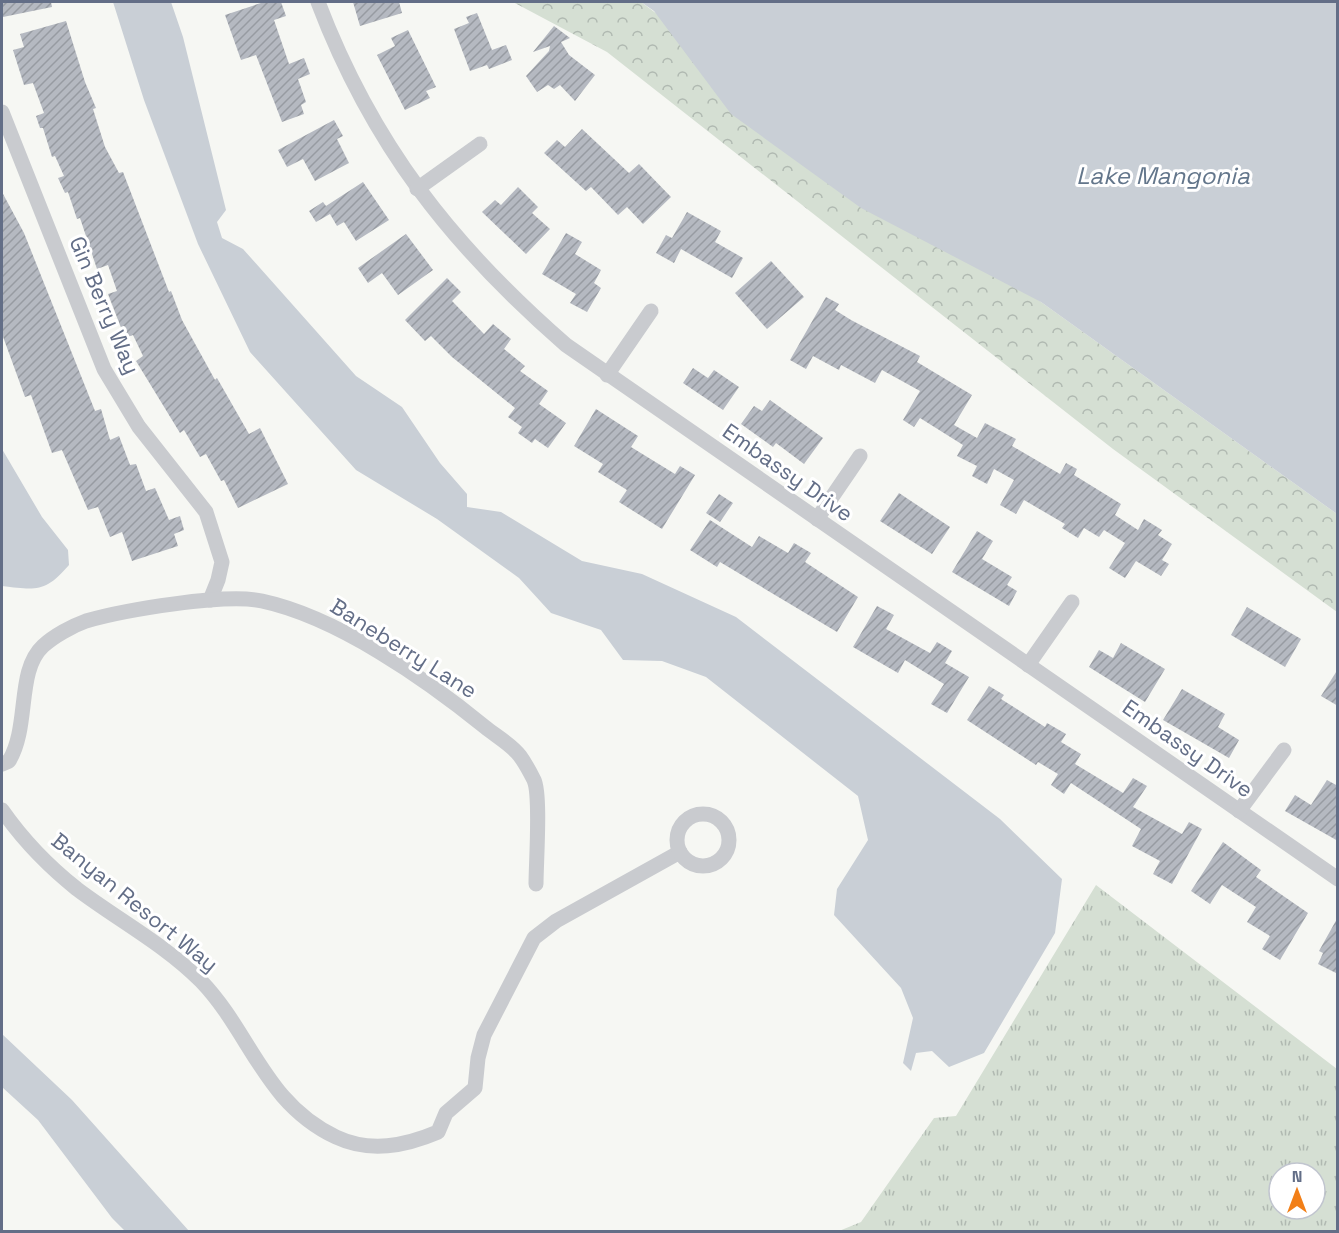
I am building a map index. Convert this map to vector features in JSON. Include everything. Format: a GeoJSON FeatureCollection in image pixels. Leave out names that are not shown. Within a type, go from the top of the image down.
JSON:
{"type":"FeatureCollection","features":[{"type":"Feature","properties":{"kind":"street","name":"Embassy Drive"},"geometry":{"type":"LineString","coordinates":[[318,2],[345,68],[368,113],[417,189],[448,229],[518,303],[566,345],[1338,879]]}},
{"type":"Feature","properties":{"kind":"street","name":"Gin Berry Way"},"geometry":{"type":"LineString","coordinates":[[2,112],[104,369],[139,427],[206,512],[222,562],[219,580],[210,600]]}},
{"type":"Feature","properties":{"kind":"street"},"geometry":{"type":"LineString","coordinates":[[417,189],[480,144]]}},
{"type":"Feature","properties":{"kind":"street"},"geometry":{"type":"LineString","coordinates":[[607,375],[651,311]]}},
{"type":"Feature","properties":{"kind":"street"},"geometry":{"type":"LineString","coordinates":[[817,519],[861,456]]}},
{"type":"Feature","properties":{"kind":"street","name":"Baneberry Lane"},"geometry":{"type":"LineString","coordinates":[[2,764],[9,761],[21,734],[25,683],[30,666],[42,647],[84,622],[210,600],[259,600],[306,614],[364,644],[458,705],[519,755],[535,783],[536,884]]}},
{"type":"Feature","properties":{"kind":"street"},"geometry":{"type":"LineString","coordinates":[[1028,665],[1072,602]]}},
{"type":"Feature","properties":{"kind":"street"},"geometry":{"type":"LineString","coordinates":[[1239,811],[1284,750]]}},
{"type":"Feature","properties":{"kind":"street","name":"Banyan Resort Way"},"geometry":{"type":"LineString","coordinates":[[2,810],[31,846],[62,876],[149,938],[201,982],[223,1009],[254,1060],[274,1087],[323,1130],[352,1143],[382,1147],[411,1143],[438,1132],[446,1113],[475,1088],[477,1058],[484,1035],[534,938],[556,921],[680,852]]}},
{"type":"Feature","properties":{"kind":"green space"},"geometry":{"type":"Polygon","coordinates":[[[513,2],[641,2],[1041,302],[1337,514],[1337,612],[1113,449],[607,52],[513,2]]]}},
{"type":"Feature","properties":{"kind":"green space"},"geometry":{"type":"Polygon","coordinates":[[[1096,885],[1337,1069],[1337,1231],[839,1231],[861,1222],[934,1118],[956,1116],[1096,885]]]}},
{"type":"Feature","properties":{"kind":"water"},"geometry":{"type":"Polygon","coordinates":[[[113,2],[171,2],[183,37],[226,210],[217,222],[222,238],[243,249],[356,376],[402,407],[440,463],[467,494],[467,507],[501,512],[582,561],[642,574],[736,617],[1000,819],[1062,879],[1055,933],[984,1053],[949,1067],[932,1051],[916,1053],[911,1071],[903,1063],[913,1018],[901,988],[834,915],[837,889],[868,840],[858,796],[706,677],[662,661],[623,660],[601,630],[551,613],[519,578],[437,519],[356,470],[250,352],[198,244],[144,100],[113,2]]]}},
{"type":"Feature","properties":{"kind":"water","name":"Lake Mangonia"},"geometry":{"type":"Polygon","coordinates":[[[641,2],[1337,2],[1337,514],[1041,302],[861,208],[731,114],[654,11],[641,2]]]}},
{"type":"Feature","properties":{"kind":"water"},"geometry":{"type":"Polygon","coordinates":[[[2,449],[42,517],[68,550],[69,565],[53,581],[39,588],[2,586],[2,449]]]}},
{"type":"Feature","properties":{"kind":"water"},"geometry":{"type":"Polygon","coordinates":[[[2,1034],[72,1100],[189,1231],[125,1231],[112,1218],[38,1120],[2,1087],[2,1034]]]}},
{"type":"Feature","properties":{"kind":"building"},"geometry":{"type":"Polygon","coordinates":[[[2,2],[51,2],[52,7],[3,17],[2,2]]]}},
{"type":"Feature","properties":{"kind":"building"},"geometry":{"type":"Polygon","coordinates":[[[264,2],[281,2],[286,16],[274,20],[289,64],[304,58],[310,74],[298,79],[306,102],[301,105],[304,114],[282,122],[256,55],[241,60],[225,15],[264,2]]]}},
{"type":"Feature","properties":{"kind":"building"},"geometry":{"type":"Polygon","coordinates":[[[353,2],[399,2],[402,13],[360,26],[353,2]]]}},
{"type":"Feature","properties":{"kind":"building"},"geometry":{"type":"Polygon","coordinates":[[[477,13],[492,50],[506,45],[512,60],[489,69],[487,65],[470,71],[454,29],[469,23],[466,17],[477,13]]]}},
{"type":"Feature","properties":{"kind":"building"},"geometry":{"type":"Polygon","coordinates":[[[66,21],[85,82],[96,108],[93,109],[105,147],[119,173],[123,172],[182,320],[215,380],[217,378],[249,434],[260,428],[288,484],[238,508],[224,480],[221,481],[206,454],[200,457],[184,430],[180,433],[136,361],[143,356],[133,335],[125,338],[108,294],[117,291],[108,265],[97,269],[80,218],[77,219],[68,192],[65,193],[58,178],[64,176],[55,156],[52,157],[43,128],[40,128],[36,116],[44,113],[33,83],[24,85],[13,50],[24,47],[20,34],[66,21]]]}},
{"type":"Feature","properties":{"kind":"building"},"geometry":{"type":"Polygon","coordinates":[[[554,26],[570,38],[561,42],[569,55],[595,75],[575,101],[560,85],[554,89],[548,85],[537,92],[526,76],[549,51],[550,46],[533,52],[554,26]]]}},
{"type":"Feature","properties":{"kind":"building"},"geometry":{"type":"Polygon","coordinates":[[[408,30],[436,87],[426,91],[430,98],[405,110],[377,55],[395,46],[391,38],[408,30]]]}},
{"type":"Feature","properties":{"kind":"building"},"geometry":{"type":"Polygon","coordinates":[[[334,120],[343,136],[337,139],[349,163],[315,181],[303,159],[287,167],[278,150],[334,120]]]}},
{"type":"Feature","properties":{"kind":"building"},"geometry":{"type":"Polygon","coordinates":[[[582,129],[629,173],[639,164],[671,197],[643,224],[627,207],[618,215],[591,187],[586,191],[544,153],[557,140],[565,147],[582,129]]]}},
{"type":"Feature","properties":{"kind":"building"},"geometry":{"type":"Polygon","coordinates":[[[363,182],[389,220],[356,241],[344,222],[337,226],[330,214],[316,222],[309,211],[323,202],[326,206],[363,182]]]}},
{"type":"Feature","properties":{"kind":"building"},"geometry":{"type":"Polygon","coordinates":[[[518,187],[538,207],[532,213],[550,229],[526,254],[482,212],[495,200],[501,205],[518,187]]]}},
{"type":"Feature","properties":{"kind":"building"},"geometry":{"type":"Polygon","coordinates":[[[2,192],[24,233],[95,411],[101,409],[110,440],[119,436],[130,465],[136,464],[146,491],[155,488],[169,520],[180,516],[184,530],[174,534],[178,546],[132,561],[122,532],[110,537],[98,507],[88,510],[62,450],[52,453],[31,395],[25,397],[2,334],[2,192]]]}},
{"type":"Feature","properties":{"kind":"building"},"geometry":{"type":"Polygon","coordinates":[[[687,212],[721,231],[715,242],[743,258],[732,278],[681,249],[674,263],[656,253],[666,235],[672,238],[687,212]]]}},
{"type":"Feature","properties":{"kind":"building"},"geometry":{"type":"Polygon","coordinates":[[[566,233],[582,242],[575,254],[601,270],[594,283],[601,288],[587,312],[570,303],[576,294],[542,274],[566,233]]]}},
{"type":"Feature","properties":{"kind":"building"},"geometry":{"type":"Polygon","coordinates":[[[406,234],[433,270],[398,295],[382,273],[368,283],[358,268],[406,234]]]}},
{"type":"Feature","properties":{"kind":"building"},"geometry":{"type":"Polygon","coordinates":[[[771,261],[804,297],[767,329],[735,293],[771,261]]]}},
{"type":"Feature","properties":{"kind":"building"},"geometry":{"type":"Polygon","coordinates":[[[447,278],[461,292],[452,301],[484,334],[493,324],[511,339],[504,349],[525,366],[520,371],[548,391],[539,404],[566,423],[548,448],[535,439],[532,443],[518,433],[522,427],[508,417],[515,408],[452,357],[431,336],[425,341],[405,320],[447,278]]]}},
{"type":"Feature","properties":{"kind":"building"},"geometry":{"type":"Polygon","coordinates":[[[826,297],[839,304],[835,310],[920,356],[917,362],[972,395],[954,425],[977,438],[985,423],[1016,439],[1012,446],[1060,474],[1066,463],[1077,469],[1074,475],[1121,504],[1115,515],[1138,530],[1144,519],[1162,530],[1158,535],[1172,544],[1162,560],[1169,564],[1161,576],[1136,561],[1125,578],[1109,568],[1125,543],[1104,530],[1099,537],[1084,528],[1078,538],[1062,528],[1065,524],[1024,500],[1016,514],[1000,505],[1014,480],[994,469],[987,484],[972,476],[977,466],[957,456],[963,445],[920,418],[914,427],[903,420],[920,391],[882,370],[875,383],[841,365],[839,370],[813,356],[806,369],[790,360],[826,297]]]}},
{"type":"Feature","properties":{"kind":"building"},"geometry":{"type":"Polygon","coordinates":[[[693,368],[708,378],[714,370],[739,387],[723,410],[683,383],[693,368]]]}},
{"type":"Feature","properties":{"kind":"building"},"geometry":{"type":"Polygon","coordinates":[[[770,400],[823,438],[804,464],[776,443],[773,447],[741,424],[754,406],[762,411],[770,400]]]}},
{"type":"Feature","properties":{"kind":"building"},"geometry":{"type":"Polygon","coordinates":[[[596,409],[638,436],[631,447],[675,474],[680,466],[695,475],[662,529],[619,502],[627,490],[598,472],[603,464],[574,446],[596,409]]]}},
{"type":"Feature","properties":{"kind":"building"},"geometry":{"type":"Polygon","coordinates":[[[899,493],[950,527],[932,554],[880,521],[899,493]]]}},
{"type":"Feature","properties":{"kind":"building"},"geometry":{"type":"Polygon","coordinates":[[[719,494],[733,503],[720,522],[706,513],[719,494]]]}},
{"type":"Feature","properties":{"kind":"building"},"geometry":{"type":"Polygon","coordinates":[[[710,520],[752,547],[759,536],[788,553],[794,543],[811,553],[805,562],[858,597],[837,632],[720,562],[717,567],[690,550],[710,520]]]}},
{"type":"Feature","properties":{"kind":"building"},"geometry":{"type":"Polygon","coordinates":[[[977,531],[993,541],[982,559],[1012,577],[1007,585],[1017,591],[1009,606],[952,572],[977,531]]]}},
{"type":"Feature","properties":{"kind":"building"},"geometry":{"type":"Polygon","coordinates":[[[877,606],[894,615],[886,629],[930,653],[937,642],[952,651],[945,663],[969,677],[947,713],[931,704],[944,684],[905,660],[898,673],[853,647],[877,606]]]}},
{"type":"Feature","properties":{"kind":"building"},"geometry":{"type":"Polygon","coordinates":[[[1247,607],[1301,639],[1285,667],[1231,635],[1247,607]]]}},
{"type":"Feature","properties":{"kind":"building"},"geometry":{"type":"Polygon","coordinates":[[[1121,643],[1165,669],[1145,702],[1089,667],[1099,650],[1113,658],[1121,643]]]}},
{"type":"Feature","properties":{"kind":"building"},"geometry":{"type":"Polygon","coordinates":[[[1338,669],[1338,706],[1321,696],[1338,669]]]}},
{"type":"Feature","properties":{"kind":"building"},"geometry":{"type":"Polygon","coordinates":[[[989,686],[1004,695],[1001,699],[1045,727],[1047,723],[1066,734],[1061,742],[1081,754],[1075,764],[1123,793],[1133,778],[1147,786],[1133,807],[1182,834],[1189,822],[1202,829],[1172,884],[1153,874],[1160,861],[1132,846],[1141,829],[1071,783],[1064,794],[1051,785],[1058,774],[1038,762],[1036,765],[967,720],[989,686]]]}},
{"type":"Feature","properties":{"kind":"building"},"geometry":{"type":"Polygon","coordinates":[[[1182,689],[1225,714],[1218,727],[1239,740],[1229,758],[1163,720],[1182,689]]]}},
{"type":"Feature","properties":{"kind":"building"},"geometry":{"type":"Polygon","coordinates":[[[1327,780],[1338,786],[1338,841],[1285,811],[1295,795],[1311,805],[1327,780]]]}},
{"type":"Feature","properties":{"kind":"building"},"geometry":{"type":"Polygon","coordinates":[[[1223,842],[1261,870],[1256,877],[1308,913],[1280,960],[1262,949],[1270,936],[1247,922],[1256,907],[1222,885],[1210,904],[1191,891],[1223,842]]]}},
{"type":"Feature","properties":{"kind":"building"},"geometry":{"type":"Polygon","coordinates":[[[1338,917],[1338,974],[1318,964],[1323,953],[1319,951],[1338,917]]]}}]}
